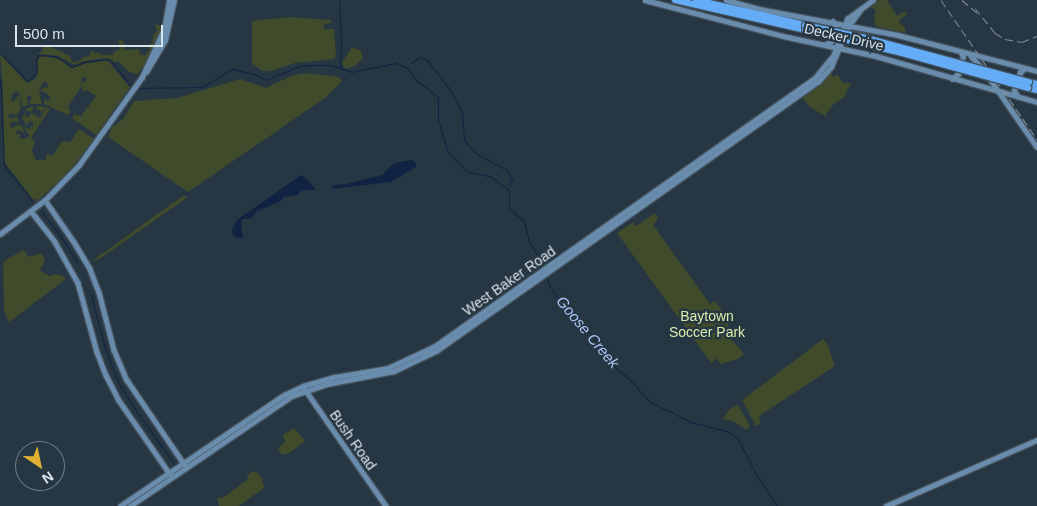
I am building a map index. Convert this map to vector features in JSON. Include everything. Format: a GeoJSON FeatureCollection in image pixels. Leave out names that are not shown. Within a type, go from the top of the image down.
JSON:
{"type":"FeatureCollection","features":[{"type":"Feature","properties":{"kind":"highway","name":"Decker Drive"},"geometry":{"type":"LineString","coordinates":[[675,0],[805,28],[866,38],[1028,85],[1037,90]]}},
{"type":"Feature","properties":{"kind":"highway","name":"Decker Drive"},"geometry":{"type":"LineString","coordinates":[[696,0],[805,28]]}},
{"type":"Feature","properties":{"kind":"highway","name":"Decker Drive"},"geometry":{"type":"LineString","coordinates":[[1028,85],[1037,84]]}},
{"type":"Feature","properties":{"kind":"main road"},"geometry":{"type":"LineString","coordinates":[[165,40],[164,29],[169,0]]}},
{"type":"Feature","properties":{"kind":"main road"},"geometry":{"type":"LineString","coordinates":[[0,234],[38,206],[80,165],[155,59],[165,40],[174,0]]}},
{"type":"Feature","properties":{"kind":"main road","name":"Decker Drive"},"geometry":{"type":"LineString","coordinates":[[645,0],[783,36],[826,44],[998,92]]}},
{"type":"Feature","properties":{"kind":"main road","name":"Decker Drive"},"geometry":{"type":"LineString","coordinates":[[726,0],[759,9],[898,35],[968,54],[980,60]]}},
{"type":"Feature","properties":{"kind":"main road","name":"West Baker Road"},"geometry":{"type":"LineString","coordinates":[[130,506],[185,465],[264,411],[304,388],[394,369],[436,352],[469,325],[682,173],[807,87],[825,68],[838,48],[846,24],[873,0]]}},
{"type":"Feature","properties":{"kind":"main road"},"geometry":{"type":"LineString","coordinates":[[826,44],[833,40],[836,30],[833,22]]}},
{"type":"Feature","properties":{"kind":"main road"},"geometry":{"type":"LineString","coordinates":[[849,50],[846,44],[850,31],[857,27]]}},
{"type":"Feature","properties":{"kind":"main road"},"geometry":{"type":"LineString","coordinates":[[142,76],[164,29]]}},
{"type":"Feature","properties":{"kind":"main road"},"geometry":{"type":"LineString","coordinates":[[952,79],[958,74],[963,57],[960,52]]}},
{"type":"Feature","properties":{"kind":"main road"},"geometry":{"type":"LineString","coordinates":[[980,60],[1037,71]]}},
{"type":"Feature","properties":{"kind":"main road"},"geometry":{"type":"LineString","coordinates":[[980,60],[998,92],[1005,96],[1037,102]]}},
{"type":"Feature","properties":{"kind":"main road"},"geometry":{"type":"LineString","coordinates":[[1018,97],[1014,91],[1020,72],[1026,69]]}},
{"type":"Feature","properties":{"kind":"main road"},"geometry":{"type":"LineString","coordinates":[[989,89],[993,84]]}},
{"type":"Feature","properties":{"kind":"main road"},"geometry":{"type":"LineString","coordinates":[[1005,96],[1037,147]]}},
{"type":"Feature","properties":{"kind":"main road"},"geometry":{"type":"LineString","coordinates":[[44,200],[74,242],[90,269],[99,292],[114,350],[127,380],[185,465]]}},
{"type":"Feature","properties":{"kind":"main road"},"geometry":{"type":"LineString","coordinates":[[31,211],[55,242],[78,283],[97,352],[118,399],[171,475]]}},
{"type":"Feature","properties":{"kind":"main road","name":"Bush Road"},"geometry":{"type":"LineString","coordinates":[[304,388],[386,506]]}},
{"type":"Feature","properties":{"kind":"main road"},"geometry":{"type":"LineString","coordinates":[[886,506],[1037,440]]}},
{"type":"Feature","properties":{"kind":"main road","name":"West Baker Road"},"geometry":{"type":"LineString","coordinates":[[120,506],[171,475]]}},
{"type":"Feature","properties":{"kind":"green space"},"geometry":{"type":"Polygon","coordinates":[[[879,0],[887,0],[897,16],[905,11],[907,14],[898,21],[905,28],[905,33],[875,26],[874,16],[876,11],[870,6],[879,0]]]}},
{"type":"Feature","properties":{"kind":"green space"},"geometry":{"type":"Polygon","coordinates":[[[289,17],[331,20],[331,23],[324,24],[324,29],[334,29],[336,56],[334,59],[295,63],[271,71],[262,71],[252,63],[252,21],[289,17]]]}},
{"type":"Feature","properties":{"kind":"green space"},"geometry":{"type":"Polygon","coordinates":[[[155,24],[161,26],[161,30],[149,58],[138,74],[129,72],[118,61],[114,63],[107,58],[84,61],[75,65],[58,56],[38,54],[42,51],[43,47],[49,46],[70,56],[72,62],[78,62],[83,57],[89,56],[92,50],[95,54],[97,52],[101,55],[113,55],[114,52],[120,49],[118,41],[122,40],[126,46],[123,50],[137,49],[140,50],[139,54],[146,55],[147,51],[149,51],[150,43],[153,42],[153,35],[157,31],[155,24]]]}},
{"type":"Feature","properties":{"kind":"green space"},"geometry":{"type":"Polygon","coordinates":[[[352,47],[361,51],[363,58],[355,66],[345,69],[342,63],[352,47]]]}},
{"type":"Feature","properties":{"kind":"green space"},"geometry":{"type":"Polygon","coordinates":[[[0,54],[26,82],[33,81],[37,76],[38,59],[42,56],[60,59],[71,68],[85,63],[107,60],[130,87],[96,135],[72,118],[74,114],[81,116],[96,96],[87,90],[82,91],[82,82],[85,82],[86,78],[82,77],[81,87],[68,107],[71,112],[68,115],[44,104],[44,98],[48,101],[51,98],[45,92],[40,91],[44,87],[48,88],[48,84],[44,81],[39,90],[42,104],[30,104],[29,101],[32,99],[30,95],[27,97],[28,105],[23,107],[19,93],[15,92],[12,95],[11,100],[13,102],[19,95],[21,107],[17,115],[10,113],[8,118],[18,117],[18,123],[13,121],[10,124],[11,128],[18,125],[22,126],[25,134],[20,130],[16,131],[16,134],[20,134],[20,139],[27,138],[29,135],[23,126],[31,130],[30,127],[33,127],[33,121],[28,122],[27,127],[22,118],[27,108],[34,106],[31,112],[28,110],[25,113],[25,116],[28,117],[31,113],[40,118],[46,107],[50,109],[31,138],[35,141],[32,151],[36,160],[46,160],[46,154],[53,155],[62,141],[70,142],[79,129],[94,139],[67,174],[36,202],[35,198],[34,200],[4,162],[3,92],[0,54]]]}},
{"type":"Feature","properties":{"kind":"green space"},"geometry":{"type":"Polygon","coordinates":[[[830,72],[834,77],[837,74],[843,83],[851,83],[844,97],[833,105],[825,116],[809,106],[801,96],[830,72]]]}},
{"type":"Feature","properties":{"kind":"green space"},"geometry":{"type":"Polygon","coordinates":[[[305,73],[339,77],[342,81],[325,98],[188,192],[108,137],[112,127],[123,119],[134,101],[177,98],[240,79],[266,88],[293,75],[305,73]]]}},
{"type":"Feature","properties":{"kind":"green space"},"geometry":{"type":"Polygon","coordinates":[[[37,106],[45,107],[41,114],[41,111],[36,109],[34,114],[37,106]]]}},
{"type":"Feature","properties":{"kind":"green space"},"geometry":{"type":"Polygon","coordinates":[[[184,195],[187,197],[181,202],[101,258],[89,263],[184,195]]]}},
{"type":"Feature","properties":{"kind":"green space","name":"Baytown Soccer Park"},"geometry":{"type":"Polygon","coordinates":[[[655,213],[658,219],[653,225],[710,304],[715,301],[730,321],[725,332],[744,354],[738,359],[721,364],[716,358],[712,364],[617,233],[633,222],[636,226],[655,213]]]}},
{"type":"Feature","properties":{"kind":"green space"},"geometry":{"type":"Polygon","coordinates":[[[23,250],[29,257],[42,253],[45,261],[40,270],[49,276],[56,274],[66,279],[9,322],[4,311],[3,262],[23,250]]]}},
{"type":"Feature","properties":{"kind":"green space"},"geometry":{"type":"Polygon","coordinates":[[[823,339],[827,343],[835,366],[759,416],[760,424],[756,426],[742,400],[823,339]]]}},
{"type":"Feature","properties":{"kind":"green space"},"geometry":{"type":"Polygon","coordinates":[[[738,405],[750,426],[747,430],[733,421],[722,419],[730,409],[738,405]]]}},
{"type":"Feature","properties":{"kind":"green space"},"geometry":{"type":"Polygon","coordinates":[[[294,428],[305,441],[289,453],[282,455],[278,448],[285,442],[283,435],[294,428]]]}},
{"type":"Feature","properties":{"kind":"green space"},"geometry":{"type":"Polygon","coordinates":[[[252,471],[262,478],[264,488],[239,506],[219,506],[217,498],[224,497],[247,480],[248,475],[252,471]]]}},
{"type":"Feature","properties":{"kind":"water"},"geometry":{"type":"Polygon","coordinates":[[[412,160],[416,163],[416,167],[391,182],[331,189],[333,185],[347,184],[382,175],[394,163],[412,160]]]}},
{"type":"Feature","properties":{"kind":"water"},"geometry":{"type":"Polygon","coordinates":[[[301,175],[316,190],[302,190],[297,195],[284,197],[279,202],[257,211],[252,218],[243,219],[241,222],[243,239],[233,236],[232,230],[237,220],[301,175]]]}},
{"type":"Feature","properties":{"kind":"waterway"},"geometry":{"type":"LineString","coordinates":[[339,0],[340,68]]}},
{"type":"Feature","properties":{"kind":"waterway","name":"Goose Creek"},"geometry":{"type":"LineString","coordinates":[[0,53],[28,81],[37,72],[36,61],[38,55],[55,56],[72,67],[85,62],[108,59],[111,60],[129,85],[133,87]]}},
{"type":"Feature","properties":{"kind":"waterway"},"geometry":{"type":"LineString","coordinates":[[411,63],[420,57],[427,60],[449,88],[462,112],[464,140],[477,154],[507,170],[512,180],[509,184]]}},
{"type":"Feature","properties":{"kind":"waterway","name":"Goose Creek"},"geometry":{"type":"LineString","coordinates":[[137,88],[202,87],[232,69],[254,74],[266,80],[299,66],[308,65],[330,65],[351,72],[396,63],[407,68],[417,81],[438,97],[438,120],[447,150],[466,171],[491,177],[509,190],[509,208],[524,221],[529,241],[541,262],[549,285],[565,309],[581,322],[617,369],[650,402],[691,422],[727,431],[737,437],[754,471],[777,506]]}},
{"type":"Feature","properties":{"kind":"waterway"},"geometry":{"type":"LineString","coordinates":[[0,79],[1,91]]}},
{"type":"Feature","properties":{"kind":"waterway"},"geometry":{"type":"LineString","coordinates":[[1,93],[4,165],[32,201]]}},
{"type":"Feature","properties":{"kind":"waterway"},"geometry":{"type":"LineString","coordinates":[[41,211],[77,262]]}},
{"type":"Feature","properties":{"kind":"waterway"},"geometry":{"type":"LineString","coordinates":[[91,294],[104,345],[118,382],[134,408],[175,465]]}},
{"type":"Feature","properties":{"kind":"railway"},"geometry":{"type":"LineString","coordinates":[[941,0],[1037,139]]}},
{"type":"Feature","properties":{"kind":"railway"},"geometry":{"type":"LineString","coordinates":[[962,0],[980,15]]}},
{"type":"Feature","properties":{"kind":"railway"},"geometry":{"type":"LineString","coordinates":[[975,8],[995,33],[1005,39],[1022,42],[1037,36]]}}]}
